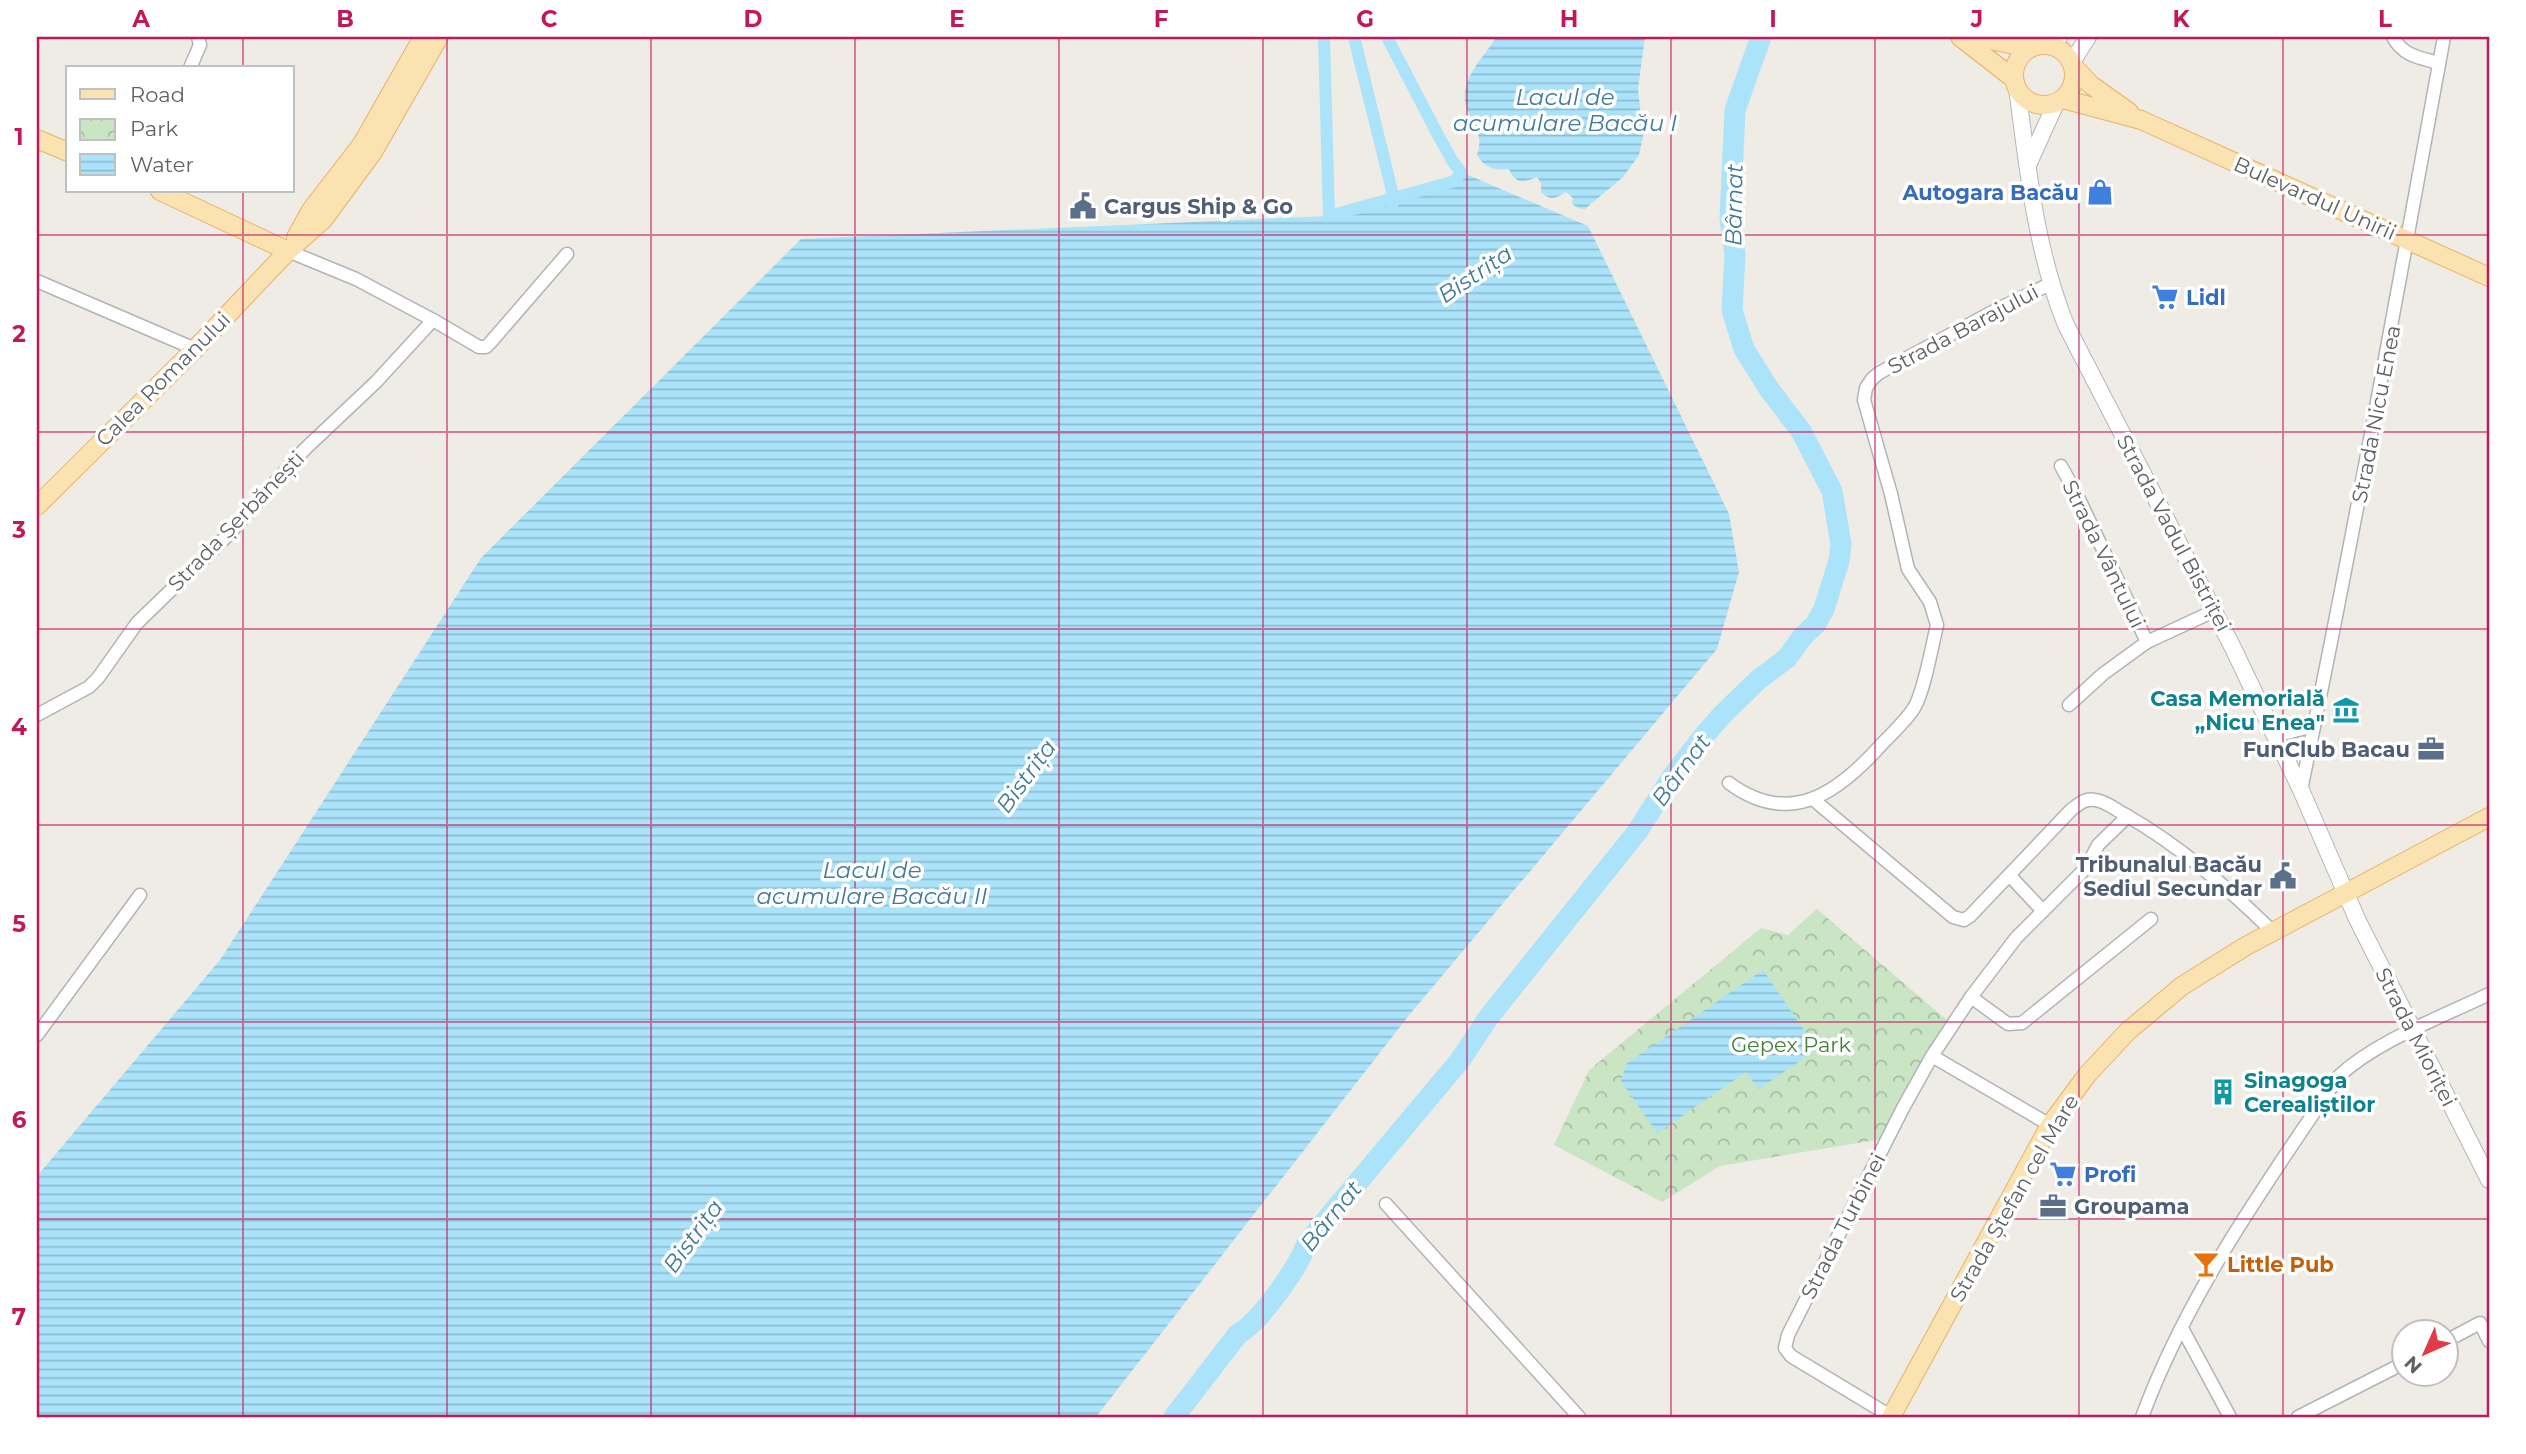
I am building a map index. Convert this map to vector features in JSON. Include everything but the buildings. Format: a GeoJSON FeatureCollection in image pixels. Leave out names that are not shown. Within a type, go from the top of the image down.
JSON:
{"type":"FeatureCollection","features":[{"type":"Feature","properties":{"kind":"main road","name":"Calea Romanului"},"geometry":{"type":"LineString","coordinates":[[288,251],[312,210],[362,144],[423,37]]}},
{"type":"Feature","properties":{"kind":"main road","name":"Calea Romanului"},"geometry":{"type":"LineString","coordinates":[[37,506],[195,349],[288,251],[323,220],[373,152],[439,37]]}},
{"type":"Feature","properties":{"kind":"main road"},"geometry":{"type":"LineString","coordinates":[[1960,37],[2015,84],[2029,101],[2047,106],[2059,101],[2071,90],[2075,79],[2073,64],[2066,53],[2057,47],[2045,43],[1976,37]]}},
{"type":"Feature","properties":{"kind":"main road"},"geometry":{"type":"LineString","coordinates":[[2073,64],[2088,37]]}},
{"type":"Feature","properties":{"kind":"main road"},"geometry":{"type":"LineString","coordinates":[[2015,84],[2015,67],[2020,56],[2045,43]]}},
{"type":"Feature","properties":{"kind":"main road","name":"Bulevardul Unirii"},"geometry":{"type":"LineString","coordinates":[[2073,64],[2091,85],[2141,120],[2489,276]]}},
{"type":"Feature","properties":{"kind":"main road","name":"Strada Vadul Bistriței"},"geometry":{"type":"LineString","coordinates":[[2015,84],[2035,222],[2050,284],[2066,325],[2214,611],[2301,790],[2344,893]]}},
{"type":"Feature","properties":{"kind":"main road"},"geometry":{"type":"LineString","coordinates":[[2027,167],[2059,101]]}},
{"type":"Feature","properties":{"kind":"main road","name":"Bulevardul Unirii"},"geometry":{"type":"LineString","coordinates":[[2059,101],[2141,120]]}},
{"type":"Feature","properties":{"kind":"main road"},"geometry":{"type":"LineString","coordinates":[[37,139],[66,151]]}},
{"type":"Feature","properties":{"kind":"main road"},"geometry":{"type":"LineString","coordinates":[[162,192],[288,251]]}},
{"type":"Feature","properties":{"kind":"main road","name":"Strada Ștefan cel Mare"},"geometry":{"type":"LineString","coordinates":[[1892,1417],[2050,1125],[2093,1068],[2145,1015],[2199,975],[2272,931],[2489,817]]}},
{"type":"Feature","properties":{"kind":"main road","name":"Strada Mioriței"},"geometry":{"type":"LineString","coordinates":[[2344,893],[2489,1180]]}},
{"type":"Feature","properties":{"kind":"street"},"geometry":{"type":"LineString","coordinates":[[191,66],[200,45],[198,37]]}},
{"type":"Feature","properties":{"kind":"street"},"geometry":{"type":"LineString","coordinates":[[2393,37],[2400,49],[2439,63]]}},
{"type":"Feature","properties":{"kind":"street","name":"Strada Nicu Enea"},"geometry":{"type":"LineString","coordinates":[[2301,790],[2396,311],[2444,37]]}},
{"type":"Feature","properties":{"kind":"street"},"geometry":{"type":"LineString","coordinates":[[288,251],[356,279],[479,347],[486,347],[568,254]]}},
{"type":"Feature","properties":{"kind":"street"},"geometry":{"type":"LineString","coordinates":[[37,281],[195,349]]}},
{"type":"Feature","properties":{"kind":"street","name":"Strada Barajului"},"geometry":{"type":"LineString","coordinates":[[1814,800],[1847,779],[1914,708],[1937,625],[1936,614],[1908,569],[1891,494],[1864,400],[1866,388],[1872,379],[1943,338],[2050,284]]}},
{"type":"Feature","properties":{"kind":"street","name":"Strada Șerbănești"},"geometry":{"type":"LineString","coordinates":[[37,715],[89,687],[137,623],[229,534],[306,449],[376,382],[433,320]]}},
{"type":"Feature","properties":{"kind":"street","name":"Strada Vântului"},"geometry":{"type":"LineString","coordinates":[[2061,466],[2147,642]]}},
{"type":"Feature","properties":{"kind":"street","name":"Strada Vântului"},"geometry":{"type":"LineString","coordinates":[[2069,705],[2103,674],[2147,642],[2214,611]]}},
{"type":"Feature","properties":{"kind":"street"},"geometry":{"type":"LineString","coordinates":[[2275,736],[2314,726]]}},
{"type":"Feature","properties":{"kind":"street"},"geometry":{"type":"LineString","coordinates":[[1729,783],[1744,794],[1766,802],[1784,804],[1814,800],[1953,917],[1964,920],[2081,801],[2095,800],[2128,816],[2180,850],[2272,931]]}},
{"type":"Feature","properties":{"kind":"street","name":"Strada Turbinei"},"geometry":{"type":"LineString","coordinates":[[1892,1417],[1791,1356],[1785,1348],[1793,1323],[1903,1108],[1971,997],[2016,938],[2086,868],[2098,845],[2128,816]]}},
{"type":"Feature","properties":{"kind":"street"},"geometry":{"type":"LineString","coordinates":[[2010,876],[2043,911]]}},
{"type":"Feature","properties":{"kind":"street"},"geometry":{"type":"LineString","coordinates":[[37,1035],[140,895]]}},
{"type":"Feature","properties":{"kind":"street"},"geometry":{"type":"LineString","coordinates":[[1971,997],[2008,1024],[2022,1023],[2151,919]]}},
{"type":"Feature","properties":{"kind":"street"},"geometry":{"type":"LineString","coordinates":[[2142,1417],[2182,1328],[2219,1256],[2339,1076],[2355,1061],[2375,1049],[2489,994]]}},
{"type":"Feature","properties":{"kind":"street"},"geometry":{"type":"LineString","coordinates":[[1933,1056],[2050,1125]]}},
{"type":"Feature","properties":{"kind":"street"},"geometry":{"type":"LineString","coordinates":[[1386,1204],[1579,1417]]}},
{"type":"Feature","properties":{"kind":"street"},"geometry":{"type":"LineString","coordinates":[[2460,1333],[2480,1323],[2489,1341]]}},
{"type":"Feature","properties":{"kind":"street"},"geometry":{"type":"LineString","coordinates":[[2182,1328],[2230,1417]]}},
{"type":"Feature","properties":{"kind":"street"},"geometry":{"type":"LineString","coordinates":[[2298,1417],[2390,1370]]}},
{"type":"Feature","properties":{"kind":"green space","name":"Gepex Park"},"geometry":{"type":"Polygon","coordinates":[[[1817,909],[1955,1027],[1888,1138],[1720,1166],[1662,1202],[1554,1145],[1589,1070],[1761,928],[1788,935],[1817,909]]]}},
{"type":"Feature","properties":{"kind":"water","name":"Lacul de acumulare Bacău I"},"geometry":{"type":"Polygon","coordinates":[[[1496,37],[1645,37],[1638,89],[1643,136],[1639,155],[1623,177],[1585,209],[1572,204],[1573,198],[1566,192],[1554,198],[1545,195],[1541,192],[1541,183],[1537,177],[1517,180],[1509,169],[1491,168],[1477,155],[1479,136],[1467,108],[1465,91],[1474,69],[1496,37]]]}},
{"type":"Feature","properties":{"kind":"water","name":"Lacul de acumulare Bacău II"},"geometry":{"type":"Polygon","coordinates":[[[1461,172],[1588,226],[1729,514],[1739,572],[1717,649],[1410,1014],[1096,1417],[37,1417],[37,1176],[220,960],[481,558],[801,239],[1329,216],[1455,182],[1461,172]]]}},
{"type":"Feature","properties":{"kind":"water"},"geometry":{"type":"Polygon","coordinates":[[[1763,970],[1817,1049],[1759,1089],[1746,1072],[1657,1133],[1621,1081],[1626,1064],[1763,970]]]}},
{"type":"Feature","properties":{"kind":"waterway"},"geometry":{"type":"LineString","coordinates":[[1324,37],[1329,216],[1455,181],[1461,172],[1438,135],[1387,37]]}},
{"type":"Feature","properties":{"kind":"waterway"},"geometry":{"type":"LineString","coordinates":[[1354,37],[1393,203]]}},
{"type":"Feature","properties":{"kind":"waterway","name":"Bârnat"},"geometry":{"type":"LineString","coordinates":[[1174,1417],[1238,1334],[1257,1318],[1277,1293],[1296,1266],[1307,1243],[1461,1059],[1488,1018],[1637,832],[1672,777],[1702,738],[1758,680],[1787,658],[1815,625],[1824,609],[1839,561],[1841,544],[1832,491],[1801,431],[1769,389],[1744,349],[1732,310],[1735,255],[1730,219],[1735,110],[1761,37]]}},
{"type":"Feature","properties":{"kind":"place","name":"Autogara Bacău"},"geometry":{"type":"Point","coordinates":[2100,192]}},
{"type":"Feature","properties":{"kind":"place","name":"Cargus Ship & Go"},"geometry":{"type":"Point","coordinates":[1083,206]}},
{"type":"Feature","properties":{"kind":"place","name":"Lidl"},"geometry":{"type":"Point","coordinates":[2165,297]}},
{"type":"Feature","properties":{"kind":"place","name":"Casa Memorială „Nicu Enea\""},"geometry":{"type":"Point","coordinates":[2346,710]}},
{"type":"Feature","properties":{"kind":"place","name":"FunClub Bacau"},"geometry":{"type":"Point","coordinates":[2431,749]}},
{"type":"Feature","properties":{"kind":"place","name":"Tribunalul Bacău Sediul Secundar"},"geometry":{"type":"Point","coordinates":[2283,876]}},
{"type":"Feature","properties":{"kind":"place","name":"Sinagoga Cerealiștilor"},"geometry":{"type":"Point","coordinates":[2223,1092]}},
{"type":"Feature","properties":{"kind":"place","name":"Profi"},"geometry":{"type":"Point","coordinates":[2063,1174]}},
{"type":"Feature","properties":{"kind":"place","name":"Groupama"},"geometry":{"type":"Point","coordinates":[2053,1206]}},
{"type":"Feature","properties":{"kind":"place","name":"Little Pub"},"geometry":{"type":"Point","coordinates":[2206,1264]}},
{"type":"Feature","properties":{"kind":"water label","name":"Bistrița"},"geometry":{"type":"Point","coordinates":[1475,274]}},
{"type":"Feature","properties":{"kind":"water label","name":"Bistrița"},"geometry":{"type":"Point","coordinates":[1026,776]}},
{"type":"Feature","properties":{"kind":"water label","name":"Bistrița"},"geometry":{"type":"Point","coordinates":[693,1236]}}]}
